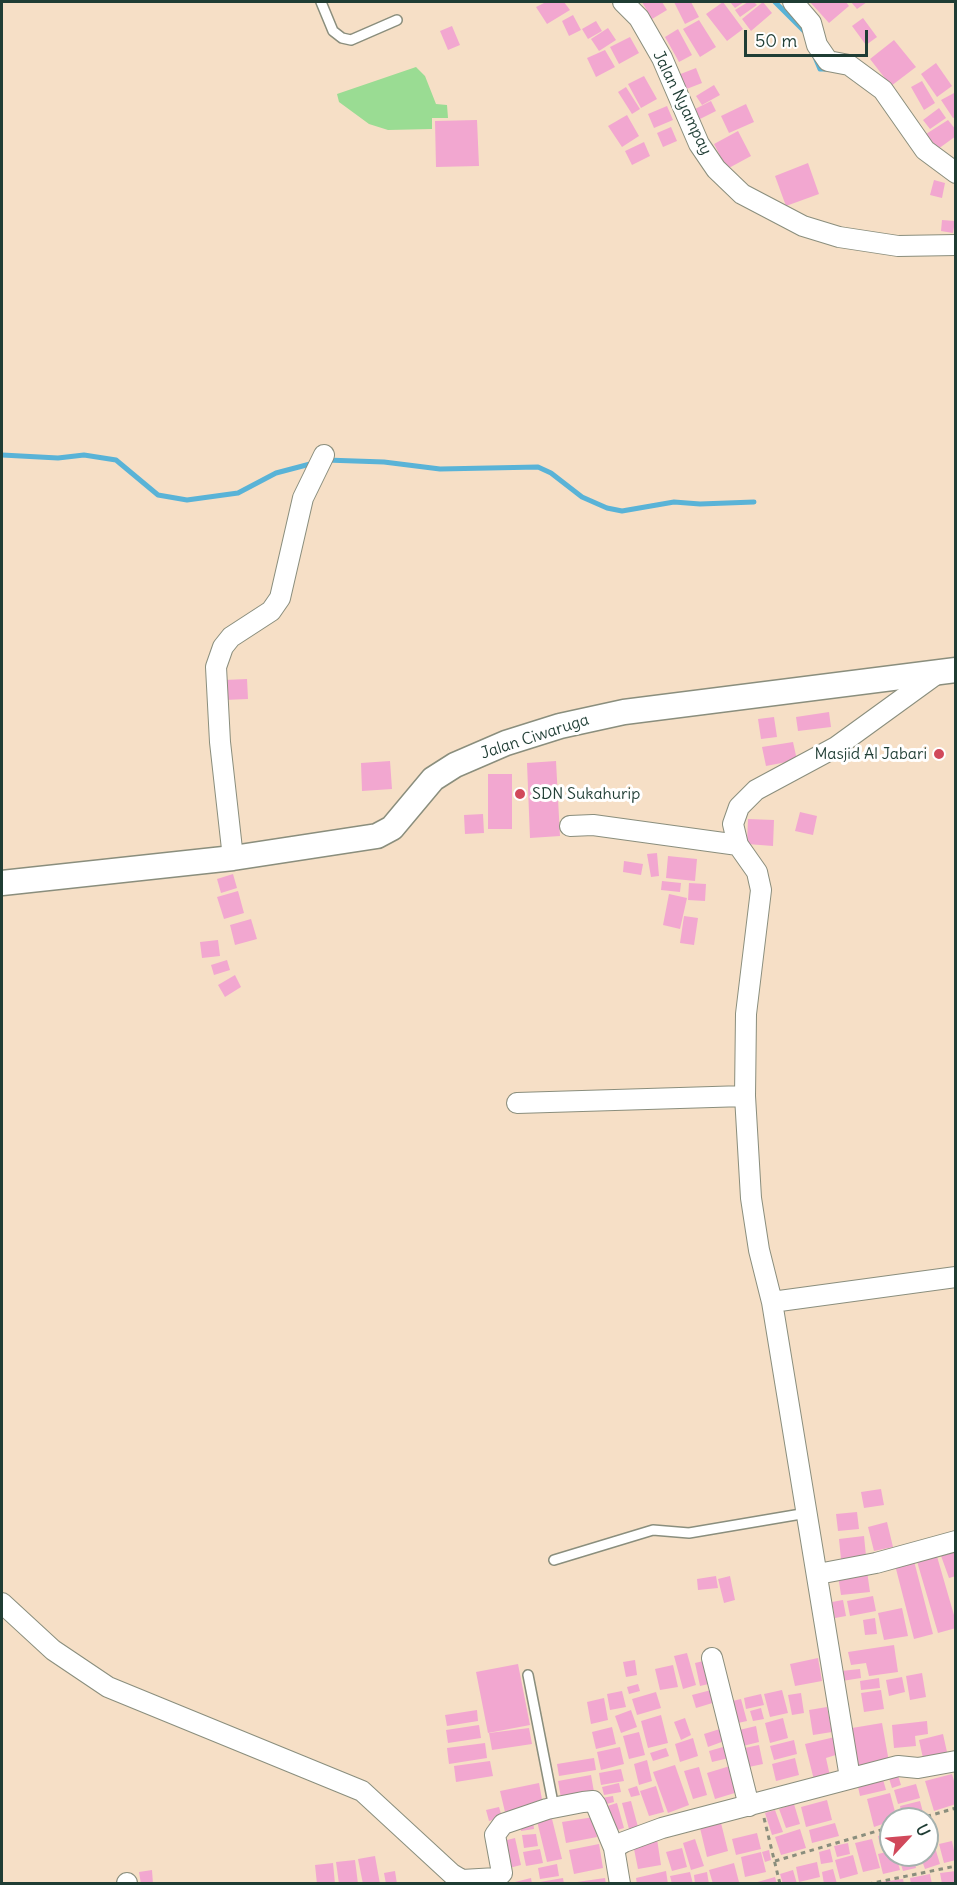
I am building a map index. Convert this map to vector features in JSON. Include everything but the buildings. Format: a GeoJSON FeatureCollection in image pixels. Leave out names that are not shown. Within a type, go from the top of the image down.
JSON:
{"type":"FeatureCollection","features":[{"type":"Feature","properties":{"kind":"street","name":"Jalan Nyampay"},"geometry":{"type":"LineString","coordinates":[[623,2],[639,18],[662,58],[699,144],[716,169],[742,194],[803,226],[839,237],[898,246],[956,245]]}},
{"type":"Feature","properties":{"kind":"street"},"geometry":{"type":"LineString","coordinates":[[793,2],[811,23],[817,45],[828,61],[849,65],[883,90],[924,150],[956,173]]}},
{"type":"Feature","properties":{"kind":"street"},"geometry":{"type":"LineString","coordinates":[[233,858],[220,742],[216,667],[223,647],[231,637],[271,611],[280,598],[303,498],[324,454]]}},
{"type":"Feature","properties":{"kind":"street"},"geometry":{"type":"LineString","coordinates":[[850,1778],[772,1302],[759,1250],[751,1198],[745,1096],[746,1014],[760,890],[758,872],[738,845],[733,824],[739,807],[756,790],[836,747],[947,671]]}},
{"type":"Feature","properties":{"kind":"street","name":"Jalan Ciwaruga"},"geometry":{"type":"LineString","coordinates":[[2,883],[233,858],[377,836],[392,828],[433,779],[455,765],[506,743],[560,726],[624,712],[947,671]]}},
{"type":"Feature","properties":{"kind":"street"},"geometry":{"type":"LineString","coordinates":[[570,826],[593,825],[738,845]]}},
{"type":"Feature","properties":{"kind":"street"},"geometry":{"type":"LineString","coordinates":[[517,1103],[745,1096]]}},
{"type":"Feature","properties":{"kind":"street"},"geometry":{"type":"LineString","coordinates":[[772,1302],[956,1277]]}},
{"type":"Feature","properties":{"kind":"street"},"geometry":{"type":"LineString","coordinates":[[818,1574],[876,1563],[956,1541]]}},
{"type":"Feature","properties":{"kind":"street"},"geometry":{"type":"LineString","coordinates":[[4,1612],[53,1650],[108,1687],[362,1791],[462,1880],[497,1878],[503,1869],[496,1832],[503,1824],[554,1808],[593,1801],[614,1848],[620,1884]]}},
{"type":"Feature","properties":{"kind":"street"},"geometry":{"type":"LineString","coordinates":[[712,1658],[754,1804]]}},
{"type":"Feature","properties":{"kind":"street"},"geometry":{"type":"LineString","coordinates":[[614,1848],[662,1828],[850,1778],[898,1766],[918,1768],[955,1761]]}},
{"type":"Feature","properties":{"kind":"lane"},"geometry":{"type":"LineString","coordinates":[[321,2],[333,30],[342,38],[351,40],[397,21]]}},
{"type":"Feature","properties":{"kind":"lane"},"geometry":{"type":"LineString","coordinates":[[554,1560],[663,1528],[689,1533],[807,1513]]}},
{"type":"Feature","properties":{"kind":"lane"},"geometry":{"type":"LineString","coordinates":[[528,1675],[554,1808]]}},
{"type":"Feature","properties":{"kind":"path"},"geometry":{"type":"LineString","coordinates":[[754,1804],[775,1861],[780,1884]]}},
{"type":"Feature","properties":{"kind":"path"},"geometry":{"type":"LineString","coordinates":[[939,1813],[956,1808]]}},
{"type":"Feature","properties":{"kind":"path"},"geometry":{"type":"LineString","coordinates":[[775,1861],[879,1831]]}},
{"type":"Feature","properties":{"kind":"path"},"geometry":{"type":"LineString","coordinates":[[868,1884],[956,1866]]}},
{"type":"Feature","properties":{"kind":"green space"},"geometry":{"type":"Polygon","coordinates":[[[416,67],[425,76],[436,104],[447,105],[448,118],[432,118],[432,129],[388,130],[369,124],[339,102],[337,94],[416,67]]]}},
{"type":"Feature","properties":{"kind":"waterway"},"geometry":{"type":"LineString","coordinates":[[775,2],[807,34]]}},
{"type":"Feature","properties":{"kind":"waterway"},"geometry":{"type":"LineString","coordinates":[[815,57],[820,69],[828,69]]}},
{"type":"Feature","properties":{"kind":"waterway"},"geometry":{"type":"LineString","coordinates":[[2,455],[58,458],[84,455],[116,460],[158,495],[187,500],[238,493],[276,473],[314,463]]}},
{"type":"Feature","properties":{"kind":"waterway"},"geometry":{"type":"LineString","coordinates":[[326,460],[384,462],[440,469],[538,467],[551,473],[582,497],[607,508],[622,511],[674,502],[700,504],[754,502]]}},
{"type":"Feature","properties":{"kind":"place","name":"Masjid Al Jabari"},"geometry":{"type":"Point","coordinates":[939,754]}},
{"type":"Feature","properties":{"kind":"place","name":"SDN Sukahurip"},"geometry":{"type":"Point","coordinates":[520,794]}}]}
